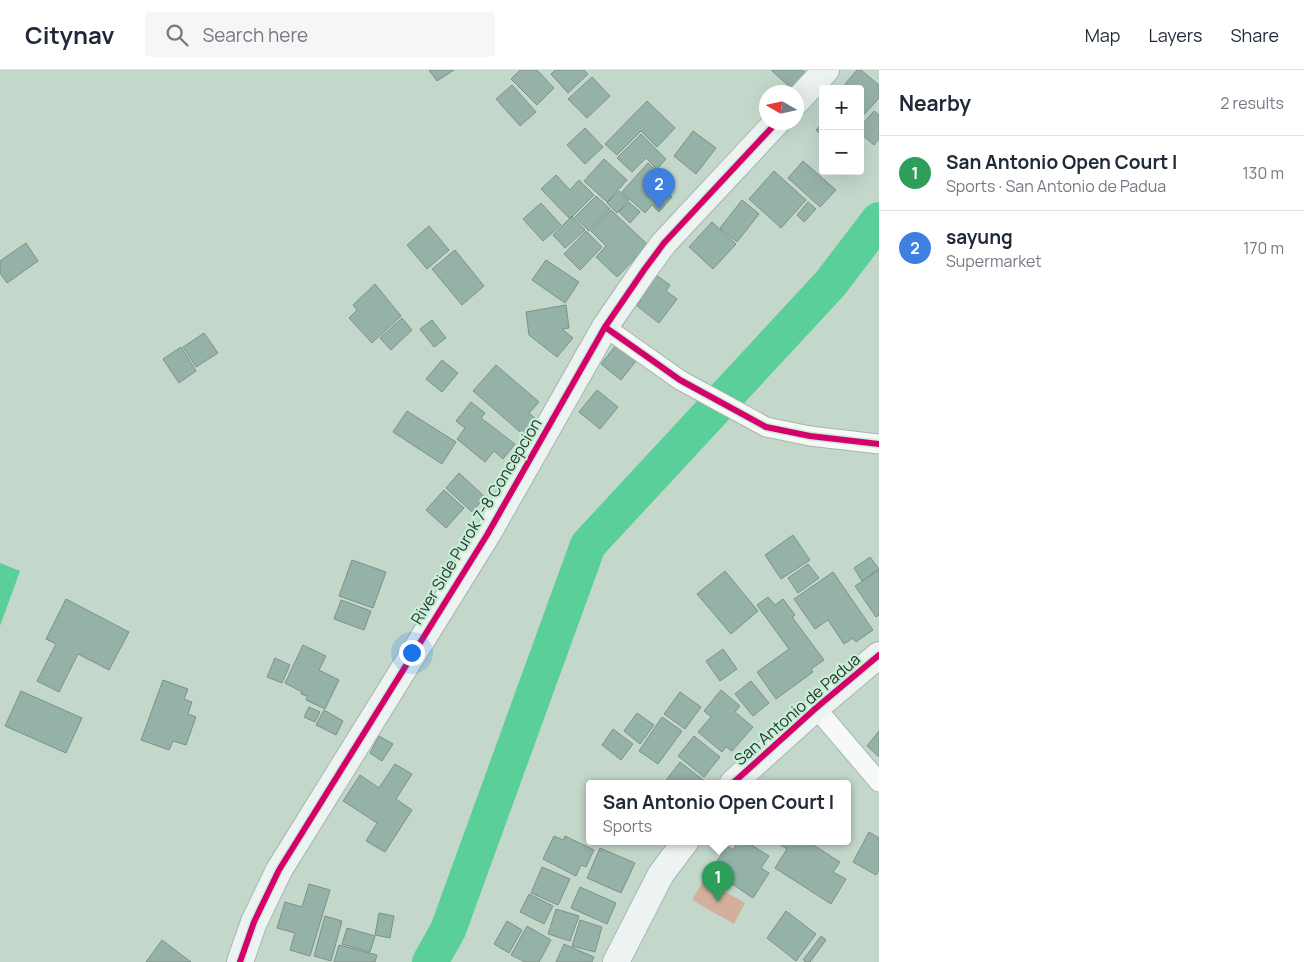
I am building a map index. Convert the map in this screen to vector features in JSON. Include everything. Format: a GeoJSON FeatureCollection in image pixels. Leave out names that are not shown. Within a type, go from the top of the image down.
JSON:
{"type":"FeatureCollection","features":[{"type":"Feature","properties":{"kind":"street"},"geometry":{"type":"LineString","coordinates":[[804,93],[826,70]]}},
{"type":"Feature","properties":{"kind":"street","name":"River Side Purok 7-8 Concepcion"},"geometry":{"type":"LineString","coordinates":[[240,962],[258,913],[279,870],[487,535],[606,327],[664,243],[770,130]]}},
{"type":"Feature","properties":{"kind":"street"},"geometry":{"type":"LineString","coordinates":[[606,327],[680,380],[766,427],[810,436],[879,444]]}},
{"type":"Feature","properties":{"kind":"street","name":"San Antonio de Padua"},"geometry":{"type":"LineString","coordinates":[[737,780],[816,708],[879,655]]}},
{"type":"Feature","properties":{"kind":"street"},"geometry":{"type":"LineString","coordinates":[[816,708],[879,782]]}},
{"type":"Feature","properties":{"kind":"street"},"geometry":{"type":"LineString","coordinates":[[616,962],[661,874],[683,845]]}},
{"type":"Feature","properties":{"kind":"shaded area"},"geometry":{"type":"Polygon","coordinates":[[[0,563],[20,571],[0,626],[0,563]]]}},
{"type":"Feature","properties":{"kind":"shaded area"},"geometry":{"type":"Polygon","coordinates":[[[704,880],[745,903],[734,924],[692,900],[704,880]]]}},
{"type":"Feature","properties":{"kind":"building"},"geometry":{"type":"Polygon","coordinates":[[[429,70],[454,70],[437,81],[429,70]]]}},
{"type":"Feature","properties":{"kind":"building"},"geometry":{"type":"Polygon","coordinates":[[[520,70],[537,70],[554,88],[537,105],[511,79],[520,70]]]}},
{"type":"Feature","properties":{"kind":"building"},"geometry":{"type":"Polygon","coordinates":[[[555,70],[584,70],[588,74],[568,93],[551,74],[555,70]]]}},
{"type":"Feature","properties":{"kind":"building"},"geometry":{"type":"Polygon","coordinates":[[[771,70],[802,70],[806,73],[796,85],[788,85],[771,70]]]}},
{"type":"Feature","properties":{"kind":"building"},"geometry":{"type":"Polygon","coordinates":[[[857,70],[861,70],[879,85],[879,98],[864,115],[864,85],[844,85],[857,70]]]}},
{"type":"Feature","properties":{"kind":"building"},"geometry":{"type":"Polygon","coordinates":[[[592,77],[610,96],[587,118],[568,99],[592,77]]]}},
{"type":"Feature","properties":{"kind":"building"},"geometry":{"type":"Polygon","coordinates":[[[512,85],[536,112],[520,126],[496,99],[512,85]]]}},
{"type":"Feature","properties":{"kind":"building"},"geometry":{"type":"Polygon","coordinates":[[[647,101],[675,128],[657,147],[641,131],[617,155],[605,144],[647,101]]]}},
{"type":"Feature","properties":{"kind":"building"},"geometry":{"type":"Polygon","coordinates":[[[874,111],[879,115],[879,139],[874,145],[864,136],[864,122],[874,111]]]}},
{"type":"Feature","properties":{"kind":"building"},"geometry":{"type":"Polygon","coordinates":[[[585,128],[603,147],[585,164],[567,145],[585,128]]]}},
{"type":"Feature","properties":{"kind":"building"},"geometry":{"type":"Polygon","coordinates":[[[693,131],[716,148],[696,174],[674,156],[693,131]]]}},
{"type":"Feature","properties":{"kind":"building"},"geometry":{"type":"Polygon","coordinates":[[[641,134],[666,159],[657,169],[646,158],[632,172],[617,158],[641,134]]]}},
{"type":"Feature","properties":{"kind":"building"},"geometry":{"type":"Polygon","coordinates":[[[604,159],[627,180],[607,202],[584,181],[604,159]]]}},
{"type":"Feature","properties":{"kind":"building"},"geometry":{"type":"Polygon","coordinates":[[[803,161],[836,190],[820,207],[788,178],[803,161]]]}},
{"type":"Feature","properties":{"kind":"building"},"geometry":{"type":"Polygon","coordinates":[[[648,163],[664,177],[658,184],[672,197],[659,212],[652,205],[645,213],[622,192],[648,163]]]}},
{"type":"Feature","properties":{"kind":"building"},"geometry":{"type":"Polygon","coordinates":[[[774,171],[806,200],[781,228],[749,199],[774,171]]]}},
{"type":"Feature","properties":{"kind":"building"},"geometry":{"type":"Polygon","coordinates":[[[556,175],[570,190],[579,180],[594,195],[570,219],[541,189],[556,175]]]}},
{"type":"Feature","properties":{"kind":"building"},"geometry":{"type":"Polygon","coordinates":[[[619,191],[629,200],[617,213],[607,203],[619,191]]]}},
{"type":"Feature","properties":{"kind":"building"},"geometry":{"type":"Polygon","coordinates":[[[596,196],[610,209],[589,231],[575,217],[596,196]]]}},
{"type":"Feature","properties":{"kind":"building"},"geometry":{"type":"Polygon","coordinates":[[[742,200],[759,214],[737,242],[720,228],[742,200]]]}},
{"type":"Feature","properties":{"kind":"building"},"geometry":{"type":"Polygon","coordinates":[[[629,202],[640,212],[630,223],[619,212],[629,202]]]}},
{"type":"Feature","properties":{"kind":"building"},"geometry":{"type":"Polygon","coordinates":[[[808,202],[816,209],[804,222],[797,215],[808,202]]]}},
{"type":"Feature","properties":{"kind":"building"},"geometry":{"type":"Polygon","coordinates":[[[541,203],[561,225],[543,241],[523,219],[541,203]]]}},
{"type":"Feature","properties":{"kind":"building"},"geometry":{"type":"Polygon","coordinates":[[[611,210],[648,245],[617,277],[596,257],[606,246],[591,231],[611,210]]]}},
{"type":"Feature","properties":{"kind":"building"},"geometry":{"type":"Polygon","coordinates":[[[572,216],[585,230],[565,248],[553,235],[572,216]]]}},
{"type":"Feature","properties":{"kind":"building"},"geometry":{"type":"Polygon","coordinates":[[[712,222],[736,244],[713,269],[689,247],[712,222]]]}},
{"type":"Feature","properties":{"kind":"building"},"geometry":{"type":"Polygon","coordinates":[[[429,226],[449,250],[427,269],[407,245],[429,226]]]}},
{"type":"Feature","properties":{"kind":"building"},"geometry":{"type":"Polygon","coordinates":[[[586,231],[602,247],[580,270],[564,254],[586,231]]]}},
{"type":"Feature","properties":{"kind":"building"},"geometry":{"type":"Polygon","coordinates":[[[26,243],[38,261],[7,283],[0,273],[0,261],[26,243]]]}},
{"type":"Feature","properties":{"kind":"building"},"geometry":{"type":"Polygon","coordinates":[[[455,250],[484,286],[462,305],[432,269],[455,250]]]}},
{"type":"Feature","properties":{"kind":"building"},"geometry":{"type":"Polygon","coordinates":[[[546,260],[579,282],[565,303],[532,280],[546,260]]]}},
{"type":"Feature","properties":{"kind":"building"},"geometry":{"type":"Polygon","coordinates":[[[656,275],[670,285],[666,291],[677,299],[659,323],[637,306],[641,300],[639,299],[656,275]]]}},
{"type":"Feature","properties":{"kind":"building"},"geometry":{"type":"Polygon","coordinates":[[[375,284],[401,316],[372,343],[349,318],[357,310],[353,305],[375,284]]]}},
{"type":"Feature","properties":{"kind":"building"},"geometry":{"type":"Polygon","coordinates":[[[566,305],[569,328],[562,329],[573,338],[557,357],[529,335],[526,312],[566,305]]]}},
{"type":"Feature","properties":{"kind":"building"},"geometry":{"type":"Polygon","coordinates":[[[402,318],[412,330],[391,350],[380,338],[402,318]]]}},
{"type":"Feature","properties":{"kind":"building"},"geometry":{"type":"Polygon","coordinates":[[[432,320],[446,338],[434,347],[420,329],[432,320]]]}},
{"type":"Feature","properties":{"kind":"building"},"geometry":{"type":"Polygon","coordinates":[[[204,333],[218,353],[196,367],[183,347],[204,333]]]}},
{"type":"Feature","properties":{"kind":"building"},"geometry":{"type":"Polygon","coordinates":[[[616,345],[636,361],[621,380],[601,364],[616,345]]]}},
{"type":"Feature","properties":{"kind":"building"},"geometry":{"type":"Polygon","coordinates":[[[181,347],[196,371],[179,383],[163,359],[181,347]]]}},
{"type":"Feature","properties":{"kind":"building"},"geometry":{"type":"Polygon","coordinates":[[[442,360],[458,373],[442,392],[426,379],[442,360]]]}},
{"type":"Feature","properties":{"kind":"building"},"geometry":{"type":"Polygon","coordinates":[[[496,365],[539,402],[529,413],[539,422],[526,437],[473,391],[496,365]]]}},
{"type":"Feature","properties":{"kind":"building"},"geometry":{"type":"Polygon","coordinates":[[[597,390],[618,407],[600,429],[579,412],[597,390]]]}},
{"type":"Feature","properties":{"kind":"building"},"geometry":{"type":"Polygon","coordinates":[[[471,402],[485,413],[481,418],[515,444],[503,459],[494,451],[485,462],[457,439],[465,428],[456,421],[471,402]]]}},
{"type":"Feature","properties":{"kind":"building"},"geometry":{"type":"Polygon","coordinates":[[[407,411],[456,442],[442,464],[393,432],[407,411]]]}},
{"type":"Feature","properties":{"kind":"building"},"geometry":{"type":"Polygon","coordinates":[[[459,473],[485,497],[472,512],[446,488],[459,473]]]}},
{"type":"Feature","properties":{"kind":"building"},"geometry":{"type":"Polygon","coordinates":[[[444,490],[464,508],[446,528],[426,510],[444,490]]]}},
{"type":"Feature","properties":{"kind":"building"},"geometry":{"type":"Polygon","coordinates":[[[793,535],[810,560],[781,579],[765,555],[793,535]]]}},
{"type":"Feature","properties":{"kind":"building"},"geometry":{"type":"Polygon","coordinates":[[[870,557],[879,569],[862,581],[854,568],[870,557]]]}},
{"type":"Feature","properties":{"kind":"building"},"geometry":{"type":"Polygon","coordinates":[[[352,560],[386,572],[373,608],[339,596],[352,560]]]}},
{"type":"Feature","properties":{"kind":"building"},"geometry":{"type":"Polygon","coordinates":[[[808,564],[819,578],[798,593],[788,578],[808,564]]]}},
{"type":"Feature","properties":{"kind":"building"},"geometry":{"type":"Polygon","coordinates":[[[879,570],[879,615],[876,617],[855,586],[879,570]]]}},
{"type":"Feature","properties":{"kind":"building"},"geometry":{"type":"Polygon","coordinates":[[[725,571],[758,611],[731,634],[697,594],[725,571]]]}},
{"type":"Feature","properties":{"kind":"building"},"geometry":{"type":"Polygon","coordinates":[[[833,572],[873,630],[856,642],[853,638],[844,644],[828,620],[815,629],[794,599],[833,572]]]}},
{"type":"Feature","properties":{"kind":"building"},"geometry":{"type":"Polygon","coordinates":[[[768,597],[775,605],[783,599],[795,615],[792,617],[824,660],[811,669],[813,672],[776,699],[757,672],[789,649],[757,605],[768,597]]]}},
{"type":"Feature","properties":{"kind":"building"},"geometry":{"type":"Polygon","coordinates":[[[66,599],[129,632],[109,670],[78,654],[59,692],[37,681],[56,644],[46,639],[66,599]]]}},
{"type":"Feature","properties":{"kind":"building"},"geometry":{"type":"Polygon","coordinates":[[[341,600],[371,611],[364,630],[334,619],[341,600]]]}},
{"type":"Feature","properties":{"kind":"building"},"geometry":{"type":"Polygon","coordinates":[[[303,645],[326,656],[319,670],[339,680],[325,709],[306,700],[307,696],[285,683],[303,645]]]}},
{"type":"Feature","properties":{"kind":"building"},"geometry":{"type":"Polygon","coordinates":[[[723,649],[737,669],[720,681],[706,661],[723,649]]]}},
{"type":"Feature","properties":{"kind":"building"},"geometry":{"type":"Polygon","coordinates":[[[275,658],[290,665],[282,683],[267,677],[275,658]]]}},
{"type":"Feature","properties":{"kind":"building"},"geometry":{"type":"Polygon","coordinates":[[[163,680],[188,689],[184,699],[192,702],[188,714],[196,717],[186,745],[173,741],[169,750],[141,740],[163,680]]]}},
{"type":"Feature","properties":{"kind":"building"},"geometry":{"type":"Polygon","coordinates":[[[751,681],[769,703],[753,716],[735,694],[751,681]]]}},
{"type":"Feature","properties":{"kind":"building"},"geometry":{"type":"Polygon","coordinates":[[[721,690],[740,706],[735,712],[753,727],[732,751],[726,747],[722,752],[698,732],[711,717],[704,711],[721,690]]]}},
{"type":"Feature","properties":{"kind":"building"},"geometry":{"type":"Polygon","coordinates":[[[21,691],[82,718],[66,753],[5,726],[21,691]]]}},
{"type":"Feature","properties":{"kind":"building"},"geometry":{"type":"Polygon","coordinates":[[[680,692],[701,707],[685,729],[664,714],[680,692]]]}},
{"type":"Feature","properties":{"kind":"building"},"geometry":{"type":"Polygon","coordinates":[[[309,707],[320,712],[315,722],[304,717],[309,707]]]}},
{"type":"Feature","properties":{"kind":"building"},"geometry":{"type":"Polygon","coordinates":[[[324,710],[343,721],[336,735],[316,725],[324,710]]]}},
{"type":"Feature","properties":{"kind":"building"},"geometry":{"type":"Polygon","coordinates":[[[637,713],[654,725],[640,744],[624,731],[637,713]]]}},
{"type":"Feature","properties":{"kind":"building"},"geometry":{"type":"Polygon","coordinates":[[[662,717],[682,731],[658,764],[639,751],[662,717]]]}},
{"type":"Feature","properties":{"kind":"building"},"geometry":{"type":"Polygon","coordinates":[[[613,729],[633,744],[621,760],[602,745],[613,729]]]}},
{"type":"Feature","properties":{"kind":"building"},"geometry":{"type":"Polygon","coordinates":[[[879,731],[879,757],[867,746],[879,731]]]}},
{"type":"Feature","properties":{"kind":"building"},"geometry":{"type":"Polygon","coordinates":[[[379,736],[393,744],[382,761],[370,753],[379,736]]]}},
{"type":"Feature","properties":{"kind":"building"},"geometry":{"type":"Polygon","coordinates":[[[694,736],[720,757],[704,777],[678,756],[694,736]]]}},
{"type":"Feature","properties":{"kind":"building"},"geometry":{"type":"Polygon","coordinates":[[[680,762],[703,780],[666,780],[680,762]]]}},
{"type":"Feature","properties":{"kind":"building"},"geometry":{"type":"Polygon","coordinates":[[[395,764],[412,774],[396,799],[412,810],[385,852],[366,841],[377,823],[343,801],[360,775],[379,788],[395,764]]]}},
{"type":"Feature","properties":{"kind":"building"},"geometry":{"type":"Polygon","coordinates":[[[869,832],[879,838],[879,870],[876,875],[853,862],[869,832]]]}},
{"type":"Feature","properties":{"kind":"building"},"geometry":{"type":"Polygon","coordinates":[[[554,836],[563,840],[565,836],[594,850],[586,867],[581,865],[576,876],[543,859],[554,836]]]}},
{"type":"Feature","properties":{"kind":"building"},"geometry":{"type":"Polygon","coordinates":[[[736,845],[751,845],[769,856],[761,868],[769,873],[753,898],[711,870],[727,846],[733,850],[736,845]]]}},
{"type":"Feature","properties":{"kind":"building"},"geometry":{"type":"Polygon","coordinates":[[[781,845],[813,845],[840,862],[833,872],[846,879],[831,904],[775,868],[787,849],[781,845]]]}},
{"type":"Feature","properties":{"kind":"building"},"geometry":{"type":"Polygon","coordinates":[[[600,848],[635,863],[621,893],[587,878],[600,848]]]}},
{"type":"Feature","properties":{"kind":"building"},"geometry":{"type":"Polygon","coordinates":[[[542,867],[570,879],[558,905],[531,893],[542,867]]]}},
{"type":"Feature","properties":{"kind":"building"},"geometry":{"type":"Polygon","coordinates":[[[309,884],[330,890],[310,956],[290,950],[295,933],[277,928],[285,902],[302,907],[309,884]]]}},
{"type":"Feature","properties":{"kind":"building"},"geometry":{"type":"Polygon","coordinates":[[[580,887],[616,903],[607,924],[571,908],[580,887]]]}},
{"type":"Feature","properties":{"kind":"building"},"geometry":{"type":"Polygon","coordinates":[[[529,894],[553,906],[544,924],[520,912],[529,894]]]}},
{"type":"Feature","properties":{"kind":"building"},"geometry":{"type":"Polygon","coordinates":[[[556,909],[579,916],[570,941],[548,934],[556,909]]]}},
{"type":"Feature","properties":{"kind":"building"},"geometry":{"type":"Polygon","coordinates":[[[786,911],[816,934],[796,961],[767,938],[786,911]]]}},
{"type":"Feature","properties":{"kind":"building"},"geometry":{"type":"Polygon","coordinates":[[[379,913],[394,916],[390,938],[375,935],[379,913]]]}},
{"type":"Feature","properties":{"kind":"building"},"geometry":{"type":"Polygon","coordinates":[[[325,916],[342,921],[331,961],[314,956],[325,916]]]}},
{"type":"Feature","properties":{"kind":"building"},"geometry":{"type":"Polygon","coordinates":[[[580,920],[602,927],[595,952],[572,946],[580,920]]]}},
{"type":"Feature","properties":{"kind":"building"},"geometry":{"type":"Polygon","coordinates":[[[507,921],[522,930],[509,953],[494,944],[507,921]]]}},
{"type":"Feature","properties":{"kind":"building"},"geometry":{"type":"Polygon","coordinates":[[[527,926],[551,940],[539,962],[525,962],[511,955],[527,926]]]}},
{"type":"Feature","properties":{"kind":"building"},"geometry":{"type":"Polygon","coordinates":[[[347,928],[375,936],[370,952],[342,944],[347,928]]]}},
{"type":"Feature","properties":{"kind":"building"},"geometry":{"type":"Polygon","coordinates":[[[821,936],[826,940],[810,962],[806,962],[803,960],[821,936]]]}},
{"type":"Feature","properties":{"kind":"building"},"geometry":{"type":"Polygon","coordinates":[[[162,940],[191,962],[146,962],[162,940]]]}},
{"type":"Feature","properties":{"kind":"building"},"geometry":{"type":"Polygon","coordinates":[[[564,944],[594,957],[592,962],[556,962],[564,944]]]}},
{"type":"Feature","properties":{"kind":"building"},"geometry":{"type":"Polygon","coordinates":[[[339,945],[377,955],[375,962],[334,962],[339,945]]]}},
{"type":"Feature","properties":{"kind":"waterway"},"geometry":{"type":"LineString","coordinates":[[430,962],[448,930],[588,545],[830,284],[879,220]]}},
{"type":"Feature","properties":{"kind":"cycle path"},"geometry":{"type":"LineString","coordinates":[[240,962],[254,922],[279,870],[487,535],[605,327],[664,243],[770,130]]}},
{"type":"Feature","properties":{"kind":"cycle path"},"geometry":{"type":"LineString","coordinates":[[605,327],[680,380],[766,427],[810,436],[879,444]]}},
{"type":"Feature","properties":{"kind":"cycle path"},"geometry":{"type":"LineString","coordinates":[[736,780],[816,708],[879,655]]}},
{"type":"Feature","properties":{"kind":"place","name":"sayung"},"geometry":{"type":"Point","coordinates":[659,209]}},
{"type":"Feature","properties":{"kind":"place","name":"San Antonio Open Court I"},"geometry":{"type":"Point","coordinates":[718,902]}}]}
